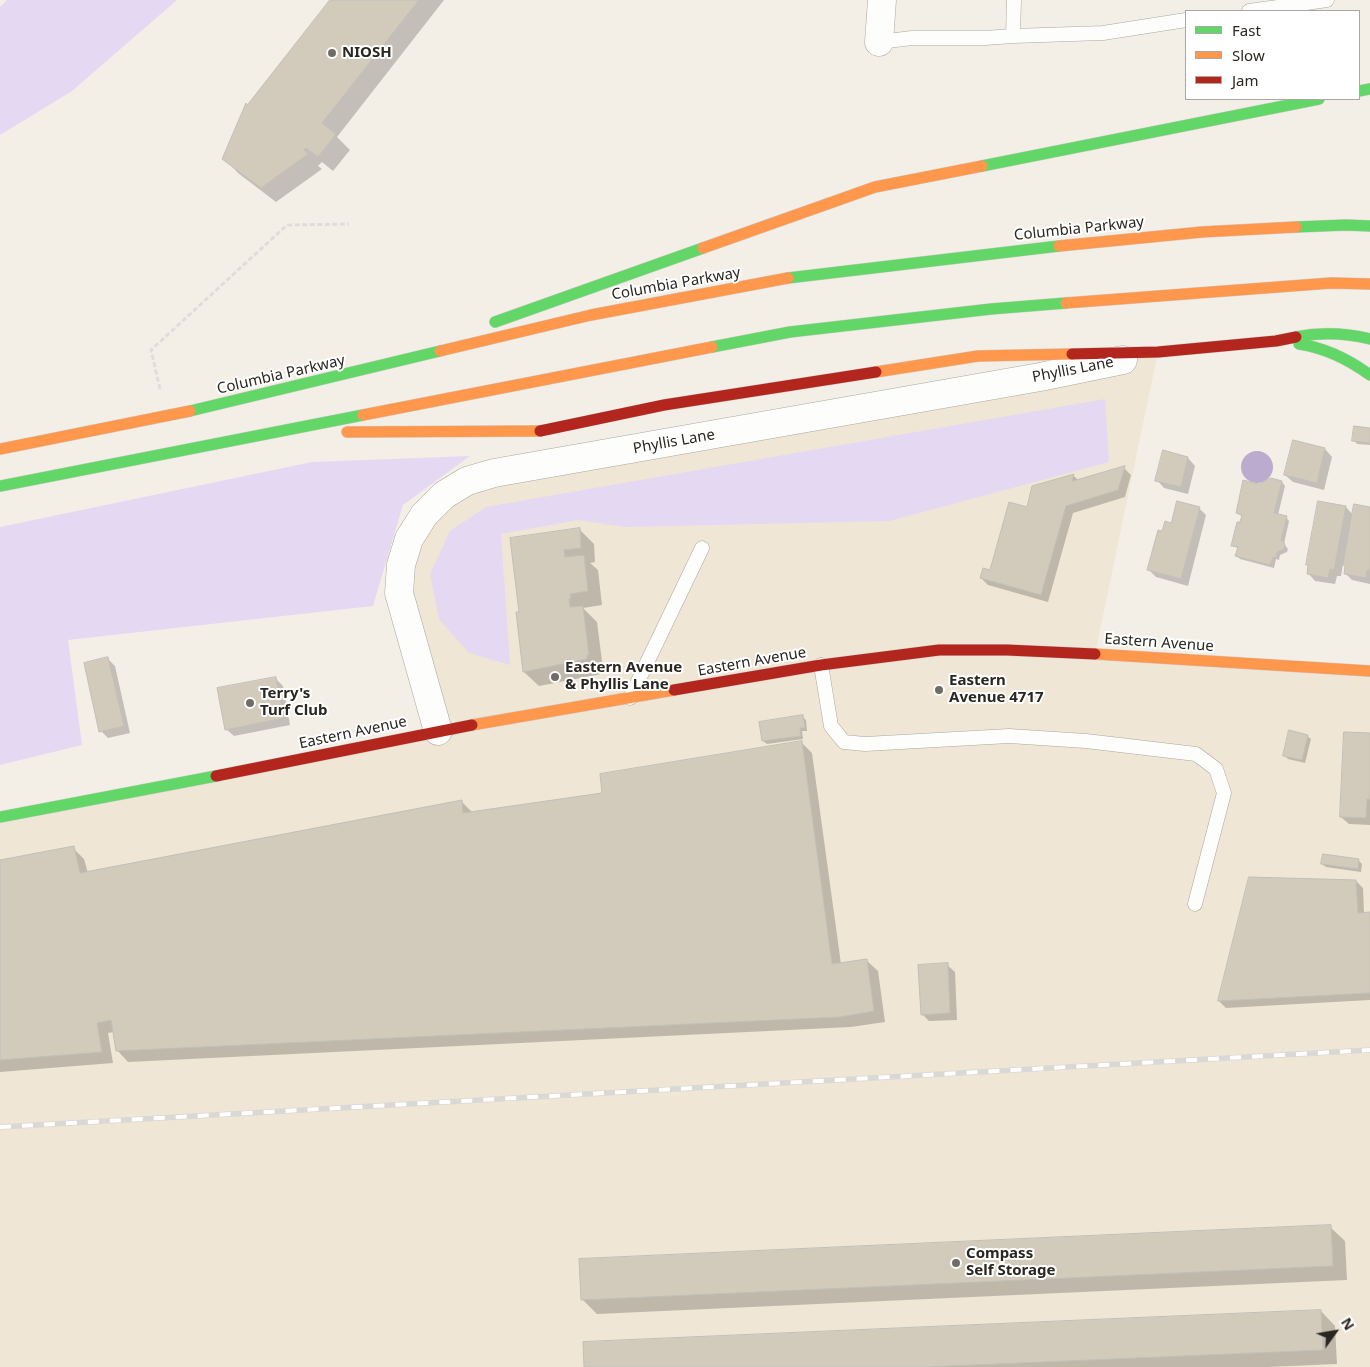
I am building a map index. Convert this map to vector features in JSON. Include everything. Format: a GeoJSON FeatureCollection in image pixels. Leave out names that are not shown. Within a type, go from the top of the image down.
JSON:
{"type":"FeatureCollection","features":[{"type":"Feature","properties":{"kind":"main road"},"geometry":{"type":"LineString","coordinates":[[483,327],[875,186],[1314,100]]}},
{"type":"Feature","properties":{"kind":"main road","name":"Columbia Parkway"},"geometry":{"type":"LineString","coordinates":[[0,449],[166,417],[591,315],[806,275],[1068,245],[1202,232],[1346,225],[1370,226]]}},
{"type":"Feature","properties":{"kind":"main road"},"geometry":{"type":"LineString","coordinates":[[0,486],[790,332],[991,309],[1331,283],[1370,284]]}},
{"type":"Feature","properties":{"kind":"main road"},"geometry":{"type":"LineString","coordinates":[[354,373],[465,333]]}},
{"type":"Feature","properties":{"kind":"main road"},"geometry":{"type":"LineString","coordinates":[[278,432],[538,431],[664,405],[978,356],[1158,352],[1276,341],[1324,333],[1370,339]]}},
{"type":"Feature","properties":{"kind":"main road"},"geometry":{"type":"LineString","coordinates":[[1276,341],[1303,344],[1330,351],[1370,374]]}},
{"type":"Feature","properties":{"kind":"main road","name":"Eastern Avenue"},"geometry":{"type":"LineString","coordinates":[[0,817],[172,785],[438,731],[821,665],[939,650],[1006,650],[1370,671]]}},
{"type":"Feature","properties":{"kind":"street"},"geometry":{"type":"LineString","coordinates":[[879,42],[882,0]]}},
{"type":"Feature","properties":{"kind":"street","name":"Phyllis Lane"},"geometry":{"type":"LineString","coordinates":[[438,731],[399,593],[401,565],[409,539],[424,515],[444,495],[468,482],[494,474],[1040,377],[1158,352]]}},
{"type":"Feature","properties":{"kind":"lane"},"geometry":{"type":"LineString","coordinates":[[1013,36],[1014,0]]}},
{"type":"Feature","properties":{"kind":"lane"},"geometry":{"type":"LineString","coordinates":[[1256,10],[1327,0]]}},
{"type":"Feature","properties":{"kind":"lane"},"geometry":{"type":"LineString","coordinates":[[879,42],[912,38],[985,38],[1103,33],[1185,20]]}},
{"type":"Feature","properties":{"kind":"lane"},"geometry":{"type":"LineString","coordinates":[[630,698],[702,548]]}},
{"type":"Feature","properties":{"kind":"lane"},"geometry":{"type":"LineString","coordinates":[[821,665],[831,726],[844,742],[865,744],[1009,736],[1086,741],[1196,754],[1216,769],[1224,793],[1195,904]]}},
{"type":"Feature","properties":{"kind":"path"},"geometry":{"type":"LineString","coordinates":[[160,390],[151,350],[287,225],[349,224]]}},
{"type":"Feature","properties":{"kind":"shaded area"},"geometry":{"type":"Polygon","coordinates":[[[7,0],[177,0],[72,91],[0,135],[0,7],[7,0]]]}},
{"type":"Feature","properties":{"kind":"shaded area"},"geometry":{"type":"Polygon","coordinates":[[[1158,352],[1095,654],[1370,671],[1370,1367],[0,1367],[0,817],[438,731],[399,593],[444,495],[1158,352]]]}},
{"type":"Feature","properties":{"kind":"shaded area"},"geometry":{"type":"Polygon","coordinates":[[[1105,399],[1109,462],[889,521],[625,527],[578,520],[501,534],[510,665],[469,653],[439,619],[430,574],[450,531],[486,507],[1105,399]]]}},
{"type":"Feature","properties":{"kind":"shaded area"},"geometry":{"type":"Polygon","coordinates":[[[1257,451],[1263,452],[1268,456],[1272,461],[1272,473],[1268,478],[1263,482],[1257,483],[1251,482],[1246,478],[1242,473],[1241,467],[1242,461],[1246,456],[1251,452],[1257,451]]]}},
{"type":"Feature","properties":{"kind":"shaded area"},"geometry":{"type":"Polygon","coordinates":[[[470,456],[403,505],[373,606],[68,640],[82,745],[0,765],[0,527],[312,462],[470,456]]]}},
{"type":"Feature","properties":{"kind":"building","name":"NIOSH"},"geometry":{"type":"Polygon","coordinates":[[[330,0],[419,0],[322,123],[336,134],[318,157],[306,148],[304,150],[308,154],[261,188],[222,159],[246,103],[247,105],[330,0]]]}},
{"type":"Feature","properties":{"kind":"building"},"geometry":{"type":"Polygon","coordinates":[[[1354,426],[1370,428],[1370,443],[1352,441],[1354,426]]]}},
{"type":"Feature","properties":{"kind":"building"},"geometry":{"type":"Polygon","coordinates":[[[1293,440],[1325,448],[1317,483],[1284,475],[1293,440]]]}},
{"type":"Feature","properties":{"kind":"building"},"geometry":{"type":"Polygon","coordinates":[[[1163,450],[1188,457],[1181,487],[1155,481],[1163,450]]]}},
{"type":"Feature","properties":{"kind":"building"},"geometry":{"type":"Polygon","coordinates":[[[1125,466],[1118,490],[1066,506],[1041,595],[980,578],[983,568],[990,570],[1009,502],[1027,507],[1032,486],[1074,474],[1072,481],[1125,466]]]}},
{"type":"Feature","properties":{"kind":"building"},"geometry":{"type":"Polygon","coordinates":[[[1271,478],[1282,481],[1274,513],[1287,516],[1281,540],[1285,544],[1284,549],[1277,552],[1276,558],[1273,557],[1270,565],[1235,556],[1238,547],[1231,546],[1237,522],[1240,522],[1242,515],[1236,513],[1243,480],[1259,484],[1271,478]]]}},
{"type":"Feature","properties":{"kind":"building"},"geometry":{"type":"Polygon","coordinates":[[[1177,501],[1200,507],[1181,579],[1147,570],[1158,530],[1162,531],[1165,521],[1171,523],[1177,501]]]}},
{"type":"Feature","properties":{"kind":"building"},"geometry":{"type":"Polygon","coordinates":[[[1318,501],[1346,506],[1334,570],[1330,569],[1328,578],[1307,574],[1308,565],[1306,565],[1318,501]]]}},
{"type":"Feature","properties":{"kind":"building"},"geometry":{"type":"Polygon","coordinates":[[[1354,504],[1370,507],[1370,571],[1367,570],[1366,578],[1344,574],[1345,566],[1343,565],[1354,504]]]}},
{"type":"Feature","properties":{"kind":"building"},"geometry":{"type":"Polygon","coordinates":[[[580,528],[581,548],[564,550],[565,557],[584,555],[588,591],[570,594],[571,598],[569,599],[570,607],[583,606],[589,655],[587,655],[587,659],[523,672],[516,612],[519,612],[510,538],[580,528]]]}},
{"type":"Feature","properties":{"kind":"building"},"geometry":{"type":"Polygon","coordinates":[[[108,657],[124,726],[99,732],[84,663],[108,657]]]}},
{"type":"Feature","properties":{"kind":"building","name":"Terry's Turf Club"},"geometry":{"type":"Polygon","coordinates":[[[276,677],[284,718],[225,730],[217,688],[276,677]]]}},
{"type":"Feature","properties":{"kind":"building"},"geometry":{"type":"Polygon","coordinates":[[[803,715],[805,728],[800,728],[801,736],[762,741],[759,722],[803,715]]]}},
{"type":"Feature","properties":{"kind":"building"},"geometry":{"type":"Polygon","coordinates":[[[1289,730],[1308,735],[1302,760],[1283,756],[1289,730]]]}},
{"type":"Feature","properties":{"kind":"building"},"geometry":{"type":"Polygon","coordinates":[[[1344,732],[1370,733],[1370,799],[1367,799],[1366,818],[1340,817],[1344,732]]]}},
{"type":"Feature","properties":{"kind":"building"},"geometry":{"type":"Polygon","coordinates":[[[802,741],[832,964],[867,959],[874,1011],[840,1017],[116,1051],[111,1020],[97,1023],[102,1052],[0,1060],[0,860],[74,846],[80,873],[462,800],[463,813],[602,793],[600,774],[802,741]]]}},
{"type":"Feature","properties":{"kind":"building"},"geometry":{"type":"Polygon","coordinates":[[[1323,854],[1359,859],[1358,869],[1321,864],[1323,854]]]}},
{"type":"Feature","properties":{"kind":"building"},"geometry":{"type":"Polygon","coordinates":[[[1249,877],[1356,880],[1358,913],[1370,912],[1370,993],[1218,1001],[1249,877]]]}},
{"type":"Feature","properties":{"kind":"building"},"geometry":{"type":"Polygon","coordinates":[[[948,963],[950,1013],[921,1015],[918,965],[948,963]]]}},
{"type":"Feature","properties":{"kind":"building","name":"Compass Self Storage"},"geometry":{"type":"Polygon","coordinates":[[[1331,1225],[1333,1266],[581,1300],[579,1259],[1331,1225]]]}},
{"type":"Feature","properties":{"kind":"building","name":"Compass Self Storage"},"geometry":{"type":"Polygon","coordinates":[[[1321,1310],[1323,1350],[926,1367],[584,1367],[583,1342],[1321,1310]]]}},
{"type":"Feature","properties":{"kind":"railway"},"geometry":{"type":"LineString","coordinates":[[0,1127],[1370,1050]]}},
{"type":"Feature","properties":{"kind":"traffic: fast"},"geometry":{"type":"LineString","coordinates":[[1360,91],[1370,89]]}},
{"type":"Feature","properties":{"kind":"traffic: fast"},"geometry":{"type":"LineString","coordinates":[[982,166],[1314,100]]}},
{"type":"Feature","properties":{"kind":"traffic: fast"},"geometry":{"type":"LineString","coordinates":[[1296,227],[1370,226]]}},
{"type":"Feature","properties":{"kind":"traffic: fast"},"geometry":{"type":"LineString","coordinates":[[788,278],[1059,246]]}},
{"type":"Feature","properties":{"kind":"traffic: fast"},"geometry":{"type":"LineString","coordinates":[[495,322],[703,248]]}},
{"type":"Feature","properties":{"kind":"traffic: fast"},"geometry":{"type":"LineString","coordinates":[[712,347],[790,332],[991,309],[1066,303]]}},
{"type":"Feature","properties":{"kind":"traffic: fast"},"geometry":{"type":"LineString","coordinates":[[1296,337],[1333,334],[1370,339]]}},
{"type":"Feature","properties":{"kind":"traffic: fast"},"geometry":{"type":"LineString","coordinates":[[1299,344],[1318,348],[1336,355],[1370,375]]}},
{"type":"Feature","properties":{"kind":"traffic: fast"},"geometry":{"type":"LineString","coordinates":[[190,411],[440,351]]}},
{"type":"Feature","properties":{"kind":"traffic: fast"},"geometry":{"type":"LineString","coordinates":[[0,486],[363,415]]}},
{"type":"Feature","properties":{"kind":"traffic: fast"},"geometry":{"type":"LineString","coordinates":[[0,817],[216,776]]}},
{"type":"Feature","properties":{"kind":"traffic: slow"},"geometry":{"type":"LineString","coordinates":[[703,248],[875,187],[982,166]]}},
{"type":"Feature","properties":{"kind":"traffic: slow"},"geometry":{"type":"LineString","coordinates":[[1059,246],[1202,232],[1296,227]]}},
{"type":"Feature","properties":{"kind":"traffic: slow"},"geometry":{"type":"LineString","coordinates":[[440,351],[591,315],[788,278]]}},
{"type":"Feature","properties":{"kind":"traffic: slow"},"geometry":{"type":"LineString","coordinates":[[1066,303],[1331,283],[1370,284]]}},
{"type":"Feature","properties":{"kind":"traffic: slow"},"geometry":{"type":"LineString","coordinates":[[363,415],[712,347]]}},
{"type":"Feature","properties":{"kind":"traffic: slow"},"geometry":{"type":"LineString","coordinates":[[876,372],[978,356],[1072,354]]}},
{"type":"Feature","properties":{"kind":"traffic: slow"},"geometry":{"type":"LineString","coordinates":[[0,449],[190,411]]}},
{"type":"Feature","properties":{"kind":"traffic: slow"},"geometry":{"type":"LineString","coordinates":[[347,432],[540,431]]}},
{"type":"Feature","properties":{"kind":"traffic: slow"},"geometry":{"type":"LineString","coordinates":[[1095,654],[1370,671]]}},
{"type":"Feature","properties":{"kind":"traffic: slow"},"geometry":{"type":"LineString","coordinates":[[472,725],[674,690]]}},
{"type":"Feature","properties":{"kind":"traffic: jam"},"geometry":{"type":"LineString","coordinates":[[1072,354],[1158,352],[1276,341],[1296,337]]}},
{"type":"Feature","properties":{"kind":"traffic: jam"},"geometry":{"type":"LineString","coordinates":[[540,431],[664,405],[876,372]]}},
{"type":"Feature","properties":{"kind":"traffic: jam"},"geometry":{"type":"LineString","coordinates":[[674,690],[821,665],[939,650],[1007,650],[1095,654]]}},
{"type":"Feature","properties":{"kind":"traffic: jam"},"geometry":{"type":"LineString","coordinates":[[216,776],[472,725]]}},
{"type":"Feature","properties":{"kind":"place","name":"NIOSH"},"geometry":{"type":"Point","coordinates":[332,53]}},
{"type":"Feature","properties":{"kind":"place","name":"Eastern Avenue & Phyllis Lane"},"geometry":{"type":"Point","coordinates":[555,677]}},
{"type":"Feature","properties":{"kind":"place","name":"Eastern Avenue 4717"},"geometry":{"type":"Point","coordinates":[939,690]}},
{"type":"Feature","properties":{"kind":"place","name":"Terry's Turf Club"},"geometry":{"type":"Point","coordinates":[250,703]}},
{"type":"Feature","properties":{"kind":"place","name":"Compass Self Storage"},"geometry":{"type":"Point","coordinates":[956,1263]}}]}
